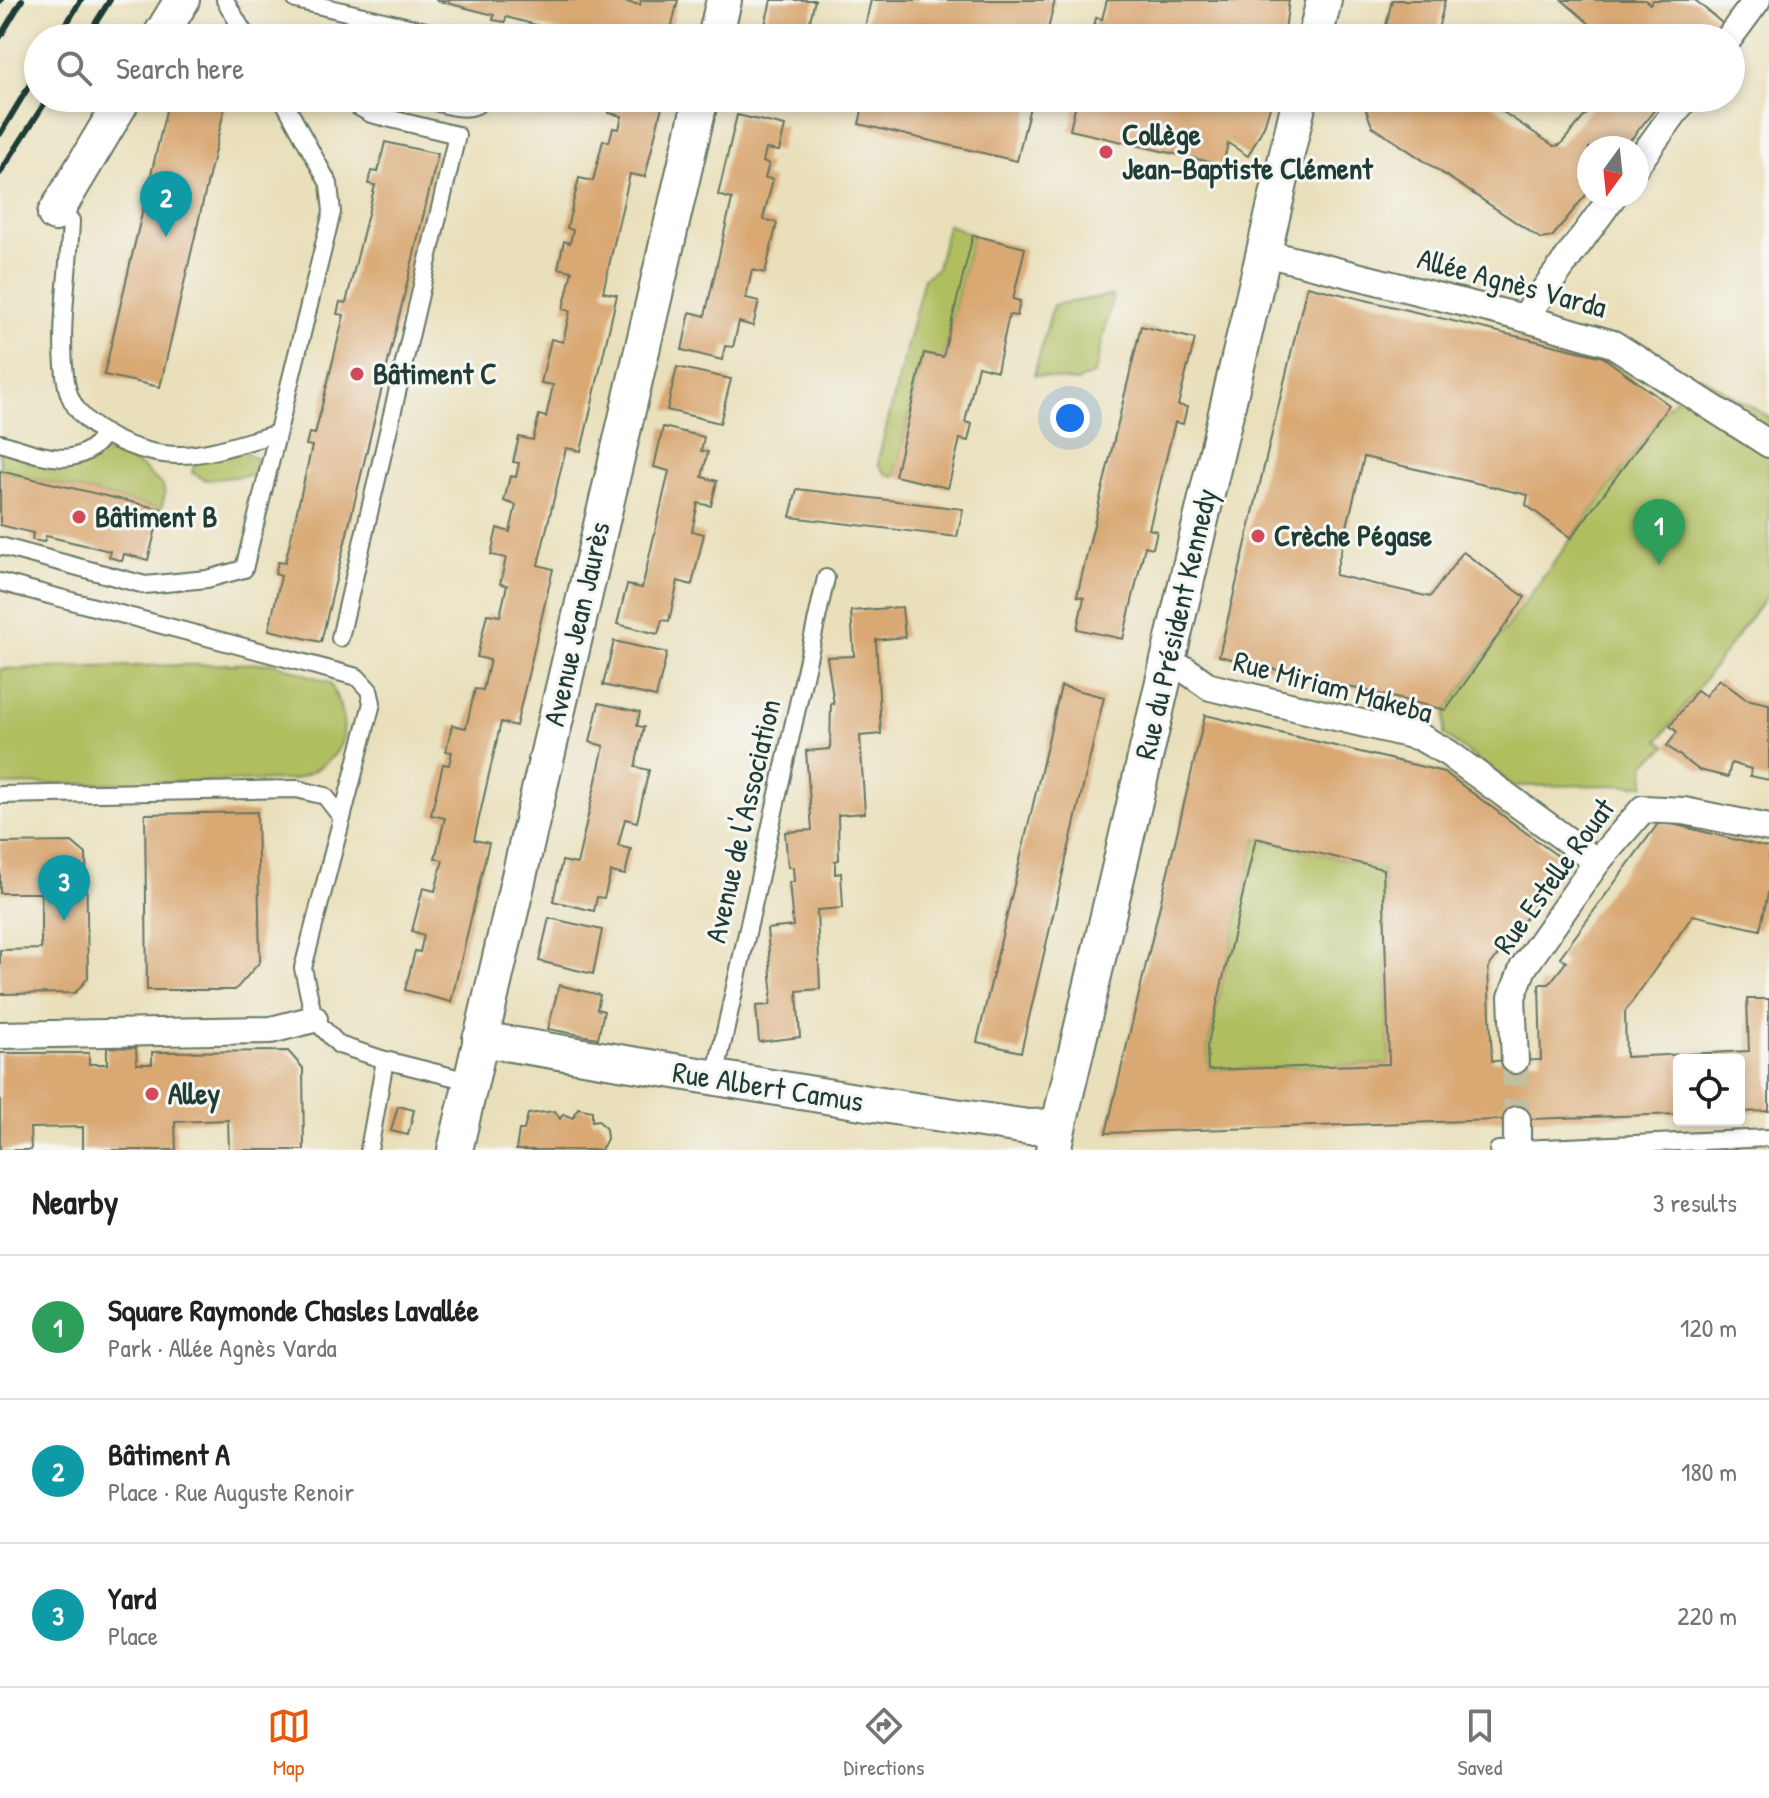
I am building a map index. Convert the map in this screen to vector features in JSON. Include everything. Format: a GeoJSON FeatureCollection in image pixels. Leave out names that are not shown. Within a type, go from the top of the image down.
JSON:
{"type":"FeatureCollection","features":[{"type":"Feature","properties":{"kind":"street"},"geometry":{"type":"LineString","coordinates":[[167,24],[182,0]]}},
{"type":"Feature","properties":{"kind":"street"},"geometry":{"type":"LineString","coordinates":[[718,24],[724,0]]}},
{"type":"Feature","properties":{"kind":"street"},"geometry":{"type":"LineString","coordinates":[[1318,24],[1324,0]]}},
{"type":"Feature","properties":{"kind":"street"},"geometry":{"type":"LineString","coordinates":[[1739,24],[1757,0]]}},
{"type":"Feature","properties":{"kind":"street"},"geometry":{"type":"LineString","coordinates":[[55,214],[116,112]]}},
{"type":"Feature","properties":{"kind":"street","name":"Avenue Jean Jaurès"},"geometry":{"type":"LineString","coordinates":[[455,1150],[698,112]]}},
{"type":"Feature","properties":{"kind":"street","name":"Rue du Président Kennedy"},"geometry":{"type":"LineString","coordinates":[[1056,1138],[1261,252],[1296,112]]}},
{"type":"Feature","properties":{"kind":"street"},"geometry":{"type":"LineString","coordinates":[[1649,147],[1675,112]]}},
{"type":"Feature","properties":{"kind":"street"},"geometry":{"type":"LineString","coordinates":[[1524,318],[1604,208]]}},
{"type":"Feature","properties":{"kind":"street","name":"Allée Agnès Varda"},"geometry":{"type":"LineString","coordinates":[[1261,252],[1524,318],[1613,344],[1769,444]]}},
{"type":"Feature","properties":{"kind":"street","name":"Rue Miriam Makeba"},"geometry":{"type":"LineString","coordinates":[[1167,665],[1186,670],[1210,687],[1420,737],[1448,753],[1597,862]]}},
{"type":"Feature","properties":{"kind":"street","name":"Rue Estelle Rouat"},"geometry":{"type":"LineString","coordinates":[[1515,1060],[1514,986],[1523,968],[1597,862],[1643,809],[1684,811],[1769,828]]}},
{"type":"Feature","properties":{"kind":"street"},"geometry":{"type":"LineString","coordinates":[[0,1035],[271,1030],[314,1019]]}},
{"type":"Feature","properties":{"kind":"street","name":"Rue Albert Camus"},"geometry":{"type":"LineString","coordinates":[[480,1039],[1028,1127],[1056,1138]]}},
{"type":"Feature","properties":{"kind":"street"},"geometry":{"type":"LineString","coordinates":[[1517,1120],[1517,1149]]}},
{"type":"Feature","properties":{"kind":"lane"},"geometry":{"type":"LineString","coordinates":[[226,0],[239,24]]}},
{"type":"Feature","properties":{"kind":"lane"},"geometry":{"type":"LineString","coordinates":[[296,0],[396,24]]}},
{"type":"Feature","properties":{"kind":"lane"},"geometry":{"type":"LineString","coordinates":[[0,546],[145,585],[207,579],[244,569],[332,212],[329,184],[290,112]]}},
{"type":"Feature","properties":{"kind":"lane"},"geometry":{"type":"LineString","coordinates":[[340,638],[457,135],[368,112]]}},
{"type":"Feature","properties":{"kind":"lane"},"geometry":{"type":"LineString","coordinates":[[55,214],[71,221],[65,340],[68,391],[80,413],[105,433],[165,454],[184,455],[276,434]]}},
{"type":"Feature","properties":{"kind":"lane"},"geometry":{"type":"LineString","coordinates":[[0,443],[41,456],[64,459],[88,451],[105,433]]}},
{"type":"Feature","properties":{"kind":"lane","name":"Avenue de l'Association"},"geometry":{"type":"LineString","coordinates":[[715,1077],[826,578]]}},
{"type":"Feature","properties":{"kind":"lane"},"geometry":{"type":"LineString","coordinates":[[0,582],[357,677],[369,690],[372,703],[303,968],[314,1019],[339,1045],[469,1081]]}},
{"type":"Feature","properties":{"kind":"lane"},"geometry":{"type":"LineString","coordinates":[[0,795],[297,789],[325,796],[342,818]]}},
{"type":"Feature","properties":{"kind":"lane"},"geometry":{"type":"LineString","coordinates":[[369,1150],[385,1060]]}},
{"type":"Feature","properties":{"kind":"lane"},"geometry":{"type":"LineString","coordinates":[[1498,1150],[1769,1138]]}},
{"type":"Feature","properties":{"kind":"green space"},"geometry":{"type":"Polygon","coordinates":[[[948,224],[973,235],[943,357],[923,354],[895,476],[886,474],[878,464],[879,456],[924,278],[937,268],[948,224]]]}},
{"type":"Feature","properties":{"kind":"green space"},"geometry":{"type":"Polygon","coordinates":[[[1113,295],[1095,373],[1076,382],[1034,375],[1053,305],[1113,295]]]}},
{"type":"Feature","properties":{"kind":"green space"},"geometry":{"type":"Polygon","coordinates":[[[1700,376],[1769,417],[1769,593],[1659,740],[1667,746],[1645,764],[1645,785],[1514,786],[1444,735],[1446,710],[1669,405],[1700,376]]]}},
{"type":"Feature","properties":{"kind":"green space"},"geometry":{"type":"Polygon","coordinates":[[[0,449],[31,463],[47,465],[66,465],[99,453],[117,453],[143,468],[163,486],[165,494],[161,509],[0,471],[0,449]]]}},
{"type":"Feature","properties":{"kind":"green space"},"geometry":{"type":"Polygon","coordinates":[[[243,450],[256,459],[258,465],[252,475],[206,480],[192,473],[195,462],[243,450]]]}},
{"type":"Feature","properties":{"kind":"green space"},"geometry":{"type":"Polygon","coordinates":[[[275,663],[330,683],[343,717],[344,731],[335,754],[325,764],[293,780],[0,785],[0,669],[275,663]]]}},
{"type":"Feature","properties":{"kind":"green space"},"geometry":{"type":"Polygon","coordinates":[[[1256,838],[1383,869],[1389,1064],[1208,1070],[1207,1047],[1256,838]]]}},
{"type":"Feature","properties":{"kind":"building"},"geometry":{"type":"Polygon","coordinates":[[[435,0],[616,0],[640,5],[641,0],[678,0],[672,24],[533,24],[506,17],[505,22],[493,20],[494,15],[435,0]]]}},
{"type":"Feature","properties":{"kind":"building"},"geometry":{"type":"Polygon","coordinates":[[[771,0],[815,0],[809,24],[765,24],[771,0]]]}},
{"type":"Feature","properties":{"kind":"building"},"geometry":{"type":"Polygon","coordinates":[[[871,0],[1055,0],[1049,24],[866,24],[871,0]]]}},
{"type":"Feature","properties":{"kind":"building"},"geometry":{"type":"Polygon","coordinates":[[[1107,0],[1289,0],[1286,24],[1094,24],[1096,18],[1102,19],[1107,0]]]}},
{"type":"Feature","properties":{"kind":"building"},"geometry":{"type":"Polygon","coordinates":[[[1392,0],[1445,0],[1439,24],[1386,24],[1392,0]]]}},
{"type":"Feature","properties":{"kind":"building"},"geometry":{"type":"Polygon","coordinates":[[[1562,0],[1645,0],[1650,4],[1653,0],[1695,0],[1723,24],[1590,24],[1562,0]]]}},
{"type":"Feature","properties":{"kind":"building"},"geometry":{"type":"Polygon","coordinates":[[[166,112],[224,112],[160,387],[104,375],[166,112]]]}},
{"type":"Feature","properties":{"kind":"building"},"geometry":{"type":"Polygon","coordinates":[[[661,112],[645,177],[630,174],[603,292],[617,295],[581,451],[566,448],[538,565],[553,569],[516,726],[501,722],[474,840],[489,843],[451,1002],[405,990],[415,951],[420,952],[424,935],[412,931],[423,888],[435,891],[443,860],[435,858],[445,818],[431,815],[443,764],[449,765],[452,752],[446,751],[452,725],[466,728],[475,689],[483,690],[490,660],[477,657],[487,614],[500,616],[507,585],[500,584],[506,558],[491,555],[497,528],[510,532],[516,505],[504,501],[510,476],[516,477],[519,463],[513,462],[519,437],[533,440],[539,415],[546,417],[553,385],[541,383],[551,339],[563,342],[570,311],[563,309],[572,271],[558,268],[564,241],[570,243],[573,230],[567,228],[579,178],[593,181],[603,140],[609,142],[613,128],[619,129],[622,116],[609,113],[661,112]]]}},
{"type":"Feature","properties":{"kind":"building"},"geometry":{"type":"Polygon","coordinates":[[[862,112],[1029,112],[1017,161],[859,124],[862,112]]]}},
{"type":"Feature","properties":{"kind":"building"},"geometry":{"type":"Polygon","coordinates":[[[1074,112],[1268,112],[1248,156],[1228,143],[1223,165],[1070,130],[1074,112]]]}},
{"type":"Feature","properties":{"kind":"building"},"geometry":{"type":"Polygon","coordinates":[[[1367,112],[1503,112],[1554,146],[1560,145],[1588,112],[1653,112],[1634,136],[1577,136],[1577,206],[1552,237],[1541,239],[1372,126],[1367,112]]]}},
{"type":"Feature","properties":{"kind":"building"},"geometry":{"type":"Polygon","coordinates":[[[737,115],[785,126],[779,151],[766,149],[763,162],[769,164],[765,178],[773,179],[763,219],[777,223],[765,273],[752,270],[746,298],[759,301],[753,326],[739,322],[733,347],[725,346],[722,360],[682,350],[690,312],[705,316],[732,199],[718,195],[737,115]]]}},
{"type":"Feature","properties":{"kind":"building","name":"Bâtiment C"},"geometry":{"type":"Polygon","coordinates":[[[385,142],[438,154],[321,642],[269,630],[281,576],[275,574],[278,562],[285,563],[312,446],[306,445],[309,433],[315,434],[344,315],[337,314],[340,302],[346,303],[375,185],[368,184],[371,171],[378,172],[385,142]]]}},
{"type":"Feature","properties":{"kind":"building"},"geometry":{"type":"Polygon","coordinates":[[[973,235],[1025,248],[1013,299],[1020,301],[1017,316],[1009,315],[997,371],[978,366],[965,422],[972,424],[968,441],[960,439],[948,488],[895,476],[924,353],[943,357],[973,235]]]}},
{"type":"Feature","properties":{"kind":"building"},"geometry":{"type":"Polygon","coordinates":[[[1307,286],[1603,357],[1669,405],[1571,538],[1526,505],[1528,495],[1364,457],[1335,575],[1430,597],[1463,552],[1525,597],[1446,710],[1219,656],[1307,286]]]}},
{"type":"Feature","properties":{"kind":"building"},"geometry":{"type":"Polygon","coordinates":[[[1141,326],[1195,339],[1178,405],[1187,407],[1183,424],[1175,422],[1149,529],[1157,531],[1153,548],[1145,546],[1123,639],[1077,629],[1084,598],[1077,596],[1141,326]]]}},
{"type":"Feature","properties":{"kind":"building"},"geometry":{"type":"Polygon","coordinates":[[[677,367],[731,379],[720,423],[667,410],[677,367]]]}},
{"type":"Feature","properties":{"kind":"building"},"geometry":{"type":"Polygon","coordinates":[[[663,427],[704,437],[701,451],[708,452],[702,477],[717,481],[711,506],[698,503],[692,531],[704,534],[692,585],[678,581],[669,621],[662,620],[658,634],[617,624],[627,585],[642,588],[669,471],[654,467],[663,427]]]}},
{"type":"Feature","properties":{"kind":"building","name":"Bâtiment B"},"geometry":{"type":"Polygon","coordinates":[[[0,471],[161,509],[148,560],[124,554],[122,561],[109,557],[110,551],[46,536],[44,542],[32,540],[33,533],[0,525],[0,471]]]}},
{"type":"Feature","properties":{"kind":"building"},"geometry":{"type":"Polygon","coordinates":[[[797,489],[963,509],[957,537],[790,517],[797,489]]]}},
{"type":"Feature","properties":{"kind":"building"},"geometry":{"type":"Polygon","coordinates":[[[902,607],[905,637],[876,640],[881,734],[860,736],[865,813],[838,815],[839,860],[835,861],[835,874],[841,873],[843,908],[817,910],[820,989],[797,991],[800,1037],[759,1042],[756,1006],[770,1005],[772,987],[767,929],[793,926],[789,882],[794,882],[793,867],[788,867],[785,832],[812,830],[806,751],[830,749],[831,703],[834,704],[827,657],[854,656],[851,611],[902,607]]]}},
{"type":"Feature","properties":{"kind":"building"},"geometry":{"type":"Polygon","coordinates":[[[614,641],[667,653],[656,697],[603,685],[614,641]]]}},
{"type":"Feature","properties":{"kind":"building"},"geometry":{"type":"Polygon","coordinates":[[[1719,679],[1746,699],[1769,704],[1769,780],[1750,776],[1751,769],[1731,763],[1728,777],[1699,770],[1667,746],[1677,732],[1670,726],[1697,690],[1705,696],[1719,679]]]}},
{"type":"Feature","properties":{"kind":"building"},"geometry":{"type":"Polygon","coordinates":[[[1061,686],[1104,697],[1021,1052],[977,1042],[1061,686]]]}},
{"type":"Feature","properties":{"kind":"building"},"geometry":{"type":"Polygon","coordinates":[[[599,703],[640,712],[637,726],[644,727],[635,767],[649,770],[637,822],[625,819],[618,846],[631,849],[625,875],[611,872],[604,898],[597,897],[594,911],[553,901],[562,861],[577,864],[604,746],[590,742],[599,703]]]}},
{"type":"Feature","properties":{"kind":"building"},"geometry":{"type":"Polygon","coordinates":[[[1205,715],[1444,772],[1567,863],[1488,968],[1492,1061],[1541,1060],[1539,984],[1549,984],[1566,962],[1560,957],[1660,821],[1769,848],[1769,889],[1760,930],[1693,915],[1625,1012],[1626,1057],[1673,1055],[1673,1114],[1106,1133],[1205,715]],[[1256,838],[1207,1047],[1208,1070],[1389,1064],[1383,869],[1256,838]]]}},
{"type":"Feature","properties":{"kind":"building"},"geometry":{"type":"Polygon","coordinates":[[[257,812],[260,962],[235,990],[147,990],[145,814],[257,812]]]}},
{"type":"Feature","properties":{"kind":"building"},"geometry":{"type":"Polygon","coordinates":[[[72,842],[86,854],[88,978],[75,993],[0,994],[0,950],[41,949],[41,893],[0,893],[0,843],[72,842]]]}},
{"type":"Feature","properties":{"kind":"building"},"geometry":{"type":"Polygon","coordinates":[[[549,918],[602,930],[593,974],[539,961],[549,918]]]}},
{"type":"Feature","properties":{"kind":"building"},"geometry":{"type":"Polygon","coordinates":[[[559,985],[600,995],[597,1009],[604,1011],[598,1038],[548,1029],[559,985]]]}},
{"type":"Feature","properties":{"kind":"building"},"geometry":{"type":"Polygon","coordinates":[[[1747,999],[1769,999],[1769,1111],[1745,1112],[1745,1054],[1688,1054],[1749,1051],[1747,999]]]}},
{"type":"Feature","properties":{"kind":"building","name":"Alley"},"geometry":{"type":"Polygon","coordinates":[[[107,1047],[136,1048],[137,1064],[152,1064],[152,1052],[288,1051],[303,1068],[304,1150],[229,1150],[228,1120],[175,1122],[176,1150],[83,1150],[83,1127],[30,1128],[31,1150],[0,1150],[0,1053],[89,1053],[89,1064],[107,1064],[107,1047]]]}},
{"type":"Feature","properties":{"kind":"building"},"geometry":{"type":"Polygon","coordinates":[[[398,1106],[414,1110],[408,1135],[391,1131],[398,1106]]]}},
{"type":"Feature","properties":{"kind":"building"},"geometry":{"type":"Polygon","coordinates":[[[578,1108],[592,1111],[592,1121],[598,1120],[606,1129],[607,1139],[601,1150],[516,1150],[519,1130],[524,1130],[528,1114],[555,1111],[560,1119],[563,1114],[573,1118],[578,1108]]]}},
{"type":"Feature","properties":{"kind":"tunnel"},"geometry":{"type":"LineString","coordinates":[[1515,1060],[1517,1120]]}},
{"type":"Feature","properties":{"kind":"railway"},"geometry":{"type":"LineString","coordinates":[[0,37],[22,0]]}},
{"type":"Feature","properties":{"kind":"railway"},"geometry":{"type":"LineString","coordinates":[[66,24],[81,0]]}},
{"type":"Feature","properties":{"kind":"railway"},"geometry":{"type":"LineString","coordinates":[[95,24],[110,0]]}},
{"type":"Feature","properties":{"kind":"railway"},"geometry":{"type":"LineString","coordinates":[[0,134],[24,94]]}},
{"type":"Feature","properties":{"kind":"railway"},"geometry":{"type":"LineString","coordinates":[[0,173],[39,112]]}},
{"type":"Feature","properties":{"kind":"place","name":"Collège Jean-Baptiste Clément"},"geometry":{"type":"Point","coordinates":[1106,152]}},
{"type":"Feature","properties":{"kind":"place","name":"Bâtiment A"},"geometry":{"type":"Point","coordinates":[166,237]}},
{"type":"Feature","properties":{"kind":"place","name":"Bâtiment C"},"geometry":{"type":"Point","coordinates":[357,374]}},
{"type":"Feature","properties":{"kind":"place","name":"Bâtiment B"},"geometry":{"type":"Point","coordinates":[79,517]}},
{"type":"Feature","properties":{"kind":"place","name":"Crèche Pégase"},"geometry":{"type":"Point","coordinates":[1258,536]}},
{"type":"Feature","properties":{"kind":"place","name":"Square Raymonde Chasles Lavallée"},"geometry":{"type":"Point","coordinates":[1659,565]}},
{"type":"Feature","properties":{"kind":"place","name":"Yard"},"geometry":{"type":"Point","coordinates":[64,921]}},
{"type":"Feature","properties":{"kind":"place","name":"Alley"},"geometry":{"type":"Point","coordinates":[152,1094]}}]}
